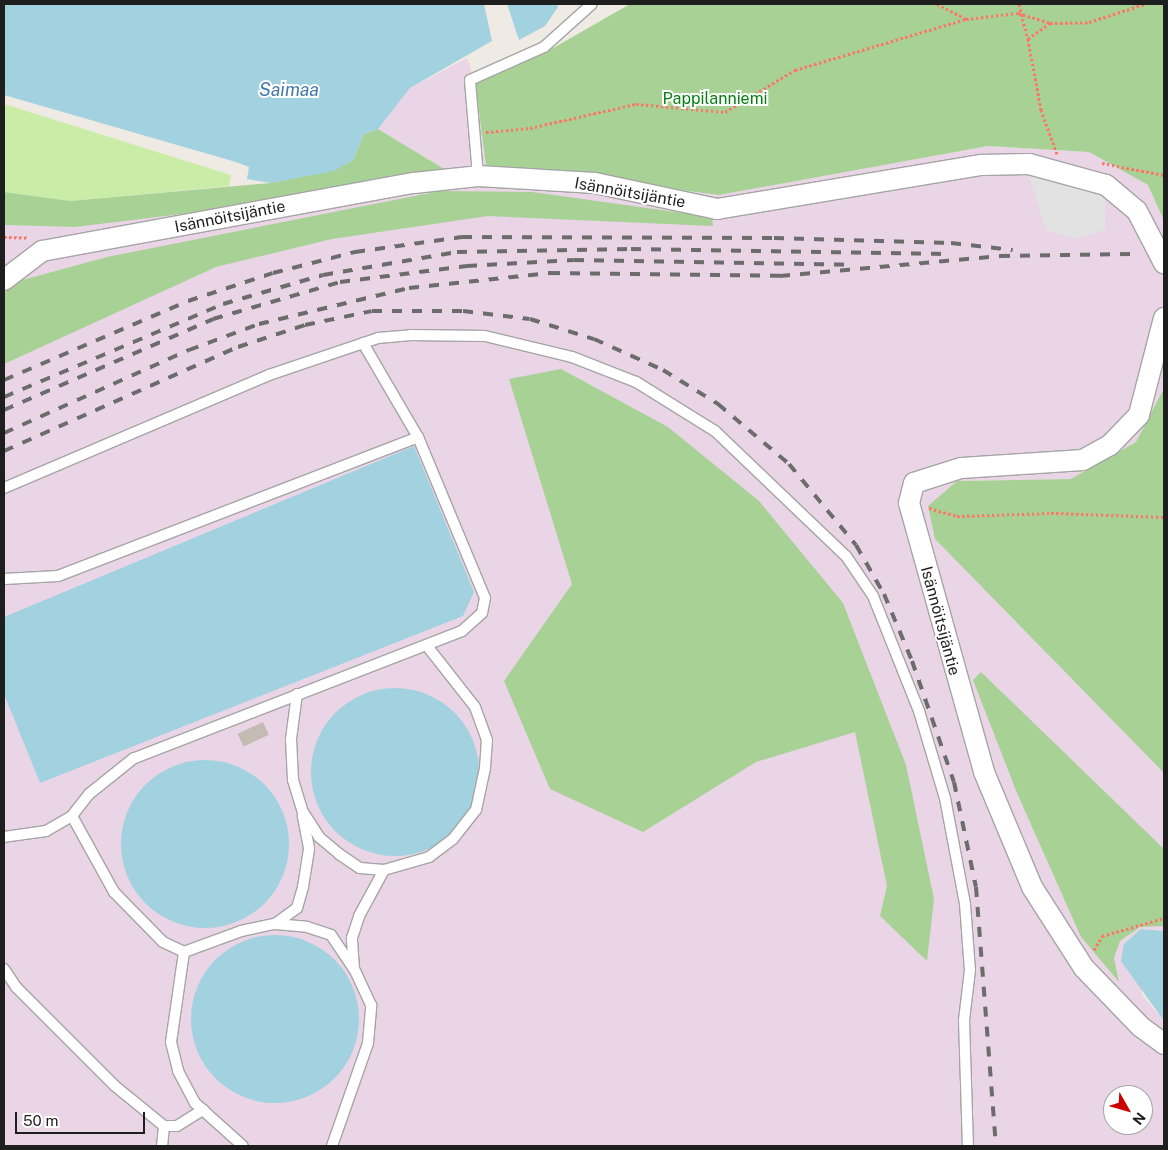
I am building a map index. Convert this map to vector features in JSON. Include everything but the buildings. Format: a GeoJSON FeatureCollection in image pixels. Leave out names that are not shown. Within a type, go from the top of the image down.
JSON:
{"type":"FeatureCollection","features":[{"type":"Feature","properties":{"kind":"street","name":"Isännöitsijäntie"},"geometry":{"type":"LineString","coordinates":[[4,280],[42,251],[414,183],[478,176],[595,183],[717,209],[981,165],[1029,164],[1053,168],[1106,185],[1137,211],[1164,263]]}},
{"type":"Feature","properties":{"kind":"street"},"geometry":{"type":"LineString","coordinates":[[909,503],[914,482],[961,468],[1083,460],[1110,445],[1139,415],[1164,318]]}},
{"type":"Feature","properties":{"kind":"street","name":"Isännöitsijäntie"},"geometry":{"type":"LineString","coordinates":[[909,503],[956,682],[1000,817],[1032,888],[1084,968],[1141,1027],[1164,1044]]}},
{"type":"Feature","properties":{"kind":"lane"},"geometry":{"type":"LineString","coordinates":[[478,176],[472,130],[470,80],[544,47],[592,4]]}},
{"type":"Feature","properties":{"kind":"lane"},"geometry":{"type":"LineString","coordinates":[[4,488],[269,375],[363,343],[410,335],[485,336],[572,357],[636,382],[714,431],[846,556],[873,596],[919,712],[945,798],[965,904],[970,970],[964,1020],[968,1146]]}},
{"type":"Feature","properties":{"kind":"lane"},"geometry":{"type":"LineString","coordinates":[[4,837],[46,831],[72,816],[89,794],[134,758],[297,694],[427,646],[462,631],[482,612],[485,598],[418,437],[363,343]]}},
{"type":"Feature","properties":{"kind":"lane"},"geometry":{"type":"LineString","coordinates":[[4,579],[58,576],[418,437]]}},
{"type":"Feature","properties":{"kind":"lane"},"geometry":{"type":"LineString","coordinates":[[303,812],[319,837],[338,854],[360,868],[384,870],[429,857],[453,839],[476,810],[485,768],[487,740],[475,707],[427,646]]}},
{"type":"Feature","properties":{"kind":"lane"},"geometry":{"type":"LineString","coordinates":[[275,924],[297,908],[303,887],[309,848],[303,812],[293,780],[291,739],[297,694]]}},
{"type":"Feature","properties":{"kind":"lane"},"geometry":{"type":"LineString","coordinates":[[72,816],[114,892],[137,920],[184,952]]}},
{"type":"Feature","properties":{"kind":"lane"},"geometry":{"type":"LineString","coordinates":[[354,969],[352,938],[384,870]]}},
{"type":"Feature","properties":{"kind":"lane"},"geometry":{"type":"LineString","coordinates":[[184,952],[241,931],[275,924],[307,926],[331,935],[354,969],[371,1005],[368,1043],[332,1146]]}},
{"type":"Feature","properties":{"kind":"lane"},"geometry":{"type":"LineString","coordinates":[[184,952],[171,1042],[178,1071],[202,1110],[243,1146]]}},
{"type":"Feature","properties":{"kind":"lane"},"geometry":{"type":"LineString","coordinates":[[4,969],[16,987],[115,1086],[164,1126],[176,1126],[202,1110]]}},
{"type":"Feature","properties":{"kind":"lane"},"geometry":{"type":"LineString","coordinates":[[162,1146],[164,1126]]}},
{"type":"Feature","properties":{"kind":"path"},"geometry":{"type":"LineString","coordinates":[[937,4],[966,19]]}},
{"type":"Feature","properties":{"kind":"path"},"geometry":{"type":"LineString","coordinates":[[1019,4],[1018,12],[1028,39],[1041,110],[1055,140],[1058,158],[1053,168]]}},
{"type":"Feature","properties":{"kind":"path"},"geometry":{"type":"LineString","coordinates":[[472,130],[530,128],[636,104],[725,112],[795,70],[966,19],[1018,12],[1050,23],[1089,22],[1145,4]]}},
{"type":"Feature","properties":{"kind":"path"},"geometry":{"type":"LineString","coordinates":[[1028,39],[1050,23]]}},
{"type":"Feature","properties":{"kind":"path"},"geometry":{"type":"LineString","coordinates":[[909,503],[957,516],[1051,513],[1164,517]]}},
{"type":"Feature","properties":{"kind":"path"},"geometry":{"type":"LineString","coordinates":[[1084,968],[1102,936],[1164,918]]}},
{"type":"Feature","properties":{"kind":"shaded area"},"geometry":{"type":"Polygon","coordinates":[[[467,58],[475,82],[486,165],[719,195],[988,146],[1089,152],[1148,185],[1164,221],[1164,388],[1136,442],[1071,479],[957,481],[936,539],[1164,773],[1164,931],[1141,929],[1142,995],[1164,1021],[1164,1146],[4,1146],[4,225],[75,227],[445,169],[378,129],[410,88],[467,58]]]}},
{"type":"Feature","properties":{"kind":"shaded area"},"geometry":{"type":"Polygon","coordinates":[[[1025,164],[1106,185],[1105,230],[1076,239],[1046,230],[1025,164]]]}},
{"type":"Feature","properties":{"kind":"green space","name":"Pappilanniemi"},"geometry":{"type":"Polygon","coordinates":[[[630,4],[1164,4],[1164,221],[1148,185],[1089,152],[988,146],[719,195],[486,165],[475,82],[548,51],[630,4]]]}},
{"type":"Feature","properties":{"kind":"green space"},"geometry":{"type":"Polygon","coordinates":[[[4,104],[231,175],[229,186],[70,201],[4,192],[4,104]]]}},
{"type":"Feature","properties":{"kind":"green space"},"geometry":{"type":"Polygon","coordinates":[[[378,129],[446,170],[231,208],[75,227],[4,225],[4,192],[70,201],[271,183],[334,170],[353,160],[364,134],[378,129]]]}},
{"type":"Feature","properties":{"kind":"green space"},"geometry":{"type":"Polygon","coordinates":[[[440,191],[532,192],[712,217],[713,226],[488,216],[332,239],[216,267],[4,364],[4,293],[19,281],[107,257],[440,191]]]}},
{"type":"Feature","properties":{"kind":"green space"},"geometry":{"type":"Polygon","coordinates":[[[561,369],[668,427],[759,501],[843,603],[906,765],[934,899],[927,961],[880,916],[887,886],[855,732],[756,762],[643,832],[550,789],[504,681],[572,584],[509,379],[561,369]]]}},
{"type":"Feature","properties":{"kind":"green space"},"geometry":{"type":"Polygon","coordinates":[[[1164,388],[1164,773],[935,539],[928,506],[957,481],[1071,479],[1136,442],[1164,388]]]}},
{"type":"Feature","properties":{"kind":"green space"},"geometry":{"type":"Polygon","coordinates":[[[981,672],[1164,849],[1164,926],[1140,927],[1120,941],[1114,958],[1119,982],[1081,937],[1017,793],[973,680],[981,672]]]}},
{"type":"Feature","properties":{"kind":"water","name":"Saimaa"},"geometry":{"type":"Polygon","coordinates":[[[4,4],[484,4],[492,41],[410,88],[378,129],[364,134],[353,160],[334,171],[271,183],[247,179],[249,167],[236,162],[4,95],[4,4]]]}},
{"type":"Feature","properties":{"kind":"water"},"geometry":{"type":"Polygon","coordinates":[[[507,4],[557,4],[558,7],[545,26],[519,40],[507,4]]]}},
{"type":"Feature","properties":{"kind":"water"},"geometry":{"type":"Polygon","coordinates":[[[414,446],[474,592],[463,616],[40,783],[4,694],[4,617],[414,446]]]}},
{"type":"Feature","properties":{"kind":"water"},"geometry":{"type":"Polygon","coordinates":[[[395,688],[419,692],[434,698],[448,707],[460,719],[469,733],[475,748],[479,772],[475,796],[469,811],[460,825],[448,837],[434,846],[419,852],[395,856],[371,852],[356,846],[342,837],[330,825],[321,811],[315,796],[311,772],[315,748],[321,733],[330,719],[342,707],[356,698],[371,692],[395,688]]]}},
{"type":"Feature","properties":{"kind":"water"},"geometry":{"type":"Polygon","coordinates":[[[205,760],[229,764],[244,770],[258,779],[270,791],[279,805],[285,820],[289,844],[285,868],[279,883],[270,897],[258,909],[244,918],[229,924],[205,928],[181,924],[166,918],[152,909],[140,897],[131,883],[125,868],[121,844],[125,820],[131,805],[140,791],[152,779],[166,770],[181,764],[205,760]]]}},
{"type":"Feature","properties":{"kind":"water"},"geometry":{"type":"Polygon","coordinates":[[[1141,929],[1164,931],[1164,1021],[1121,961],[1124,944],[1141,929]]]}},
{"type":"Feature","properties":{"kind":"water"},"geometry":{"type":"Polygon","coordinates":[[[275,935],[299,939],[314,945],[328,954],[340,966],[349,980],[355,995],[359,1019],[355,1043],[349,1058],[340,1072],[328,1084],[314,1093],[299,1099],[275,1103],[251,1099],[236,1093],[222,1084],[210,1072],[201,1058],[195,1043],[191,1019],[195,995],[201,980],[210,966],[222,954],[236,945],[251,939],[275,935]]]}},
{"type":"Feature","properties":{"kind":"railway"},"geometry":{"type":"LineString","coordinates":[[4,380],[188,301],[273,273],[355,252],[462,237],[774,238],[951,243],[1013,250]]}},
{"type":"Feature","properties":{"kind":"railway"},"geometry":{"type":"LineString","coordinates":[[4,397],[223,304],[323,275],[457,252],[631,249],[948,254]]}},
{"type":"Feature","properties":{"kind":"railway"},"geometry":{"type":"LineString","coordinates":[[4,433],[189,350],[259,324],[409,288],[550,273],[780,276],[1000,256],[1130,254]]}},
{"type":"Feature","properties":{"kind":"railway"},"geometry":{"type":"LineString","coordinates":[[4,410],[213,319],[340,282],[467,266],[574,260],[851,265]]}},
{"type":"Feature","properties":{"kind":"railway"},"geometry":{"type":"LineString","coordinates":[[4,451],[238,347],[305,325],[372,311],[463,311],[530,319],[594,339],[663,370],[718,404],[789,464],[856,545],[884,594],[912,661],[954,782],[976,887],[996,1146]]}}]}
